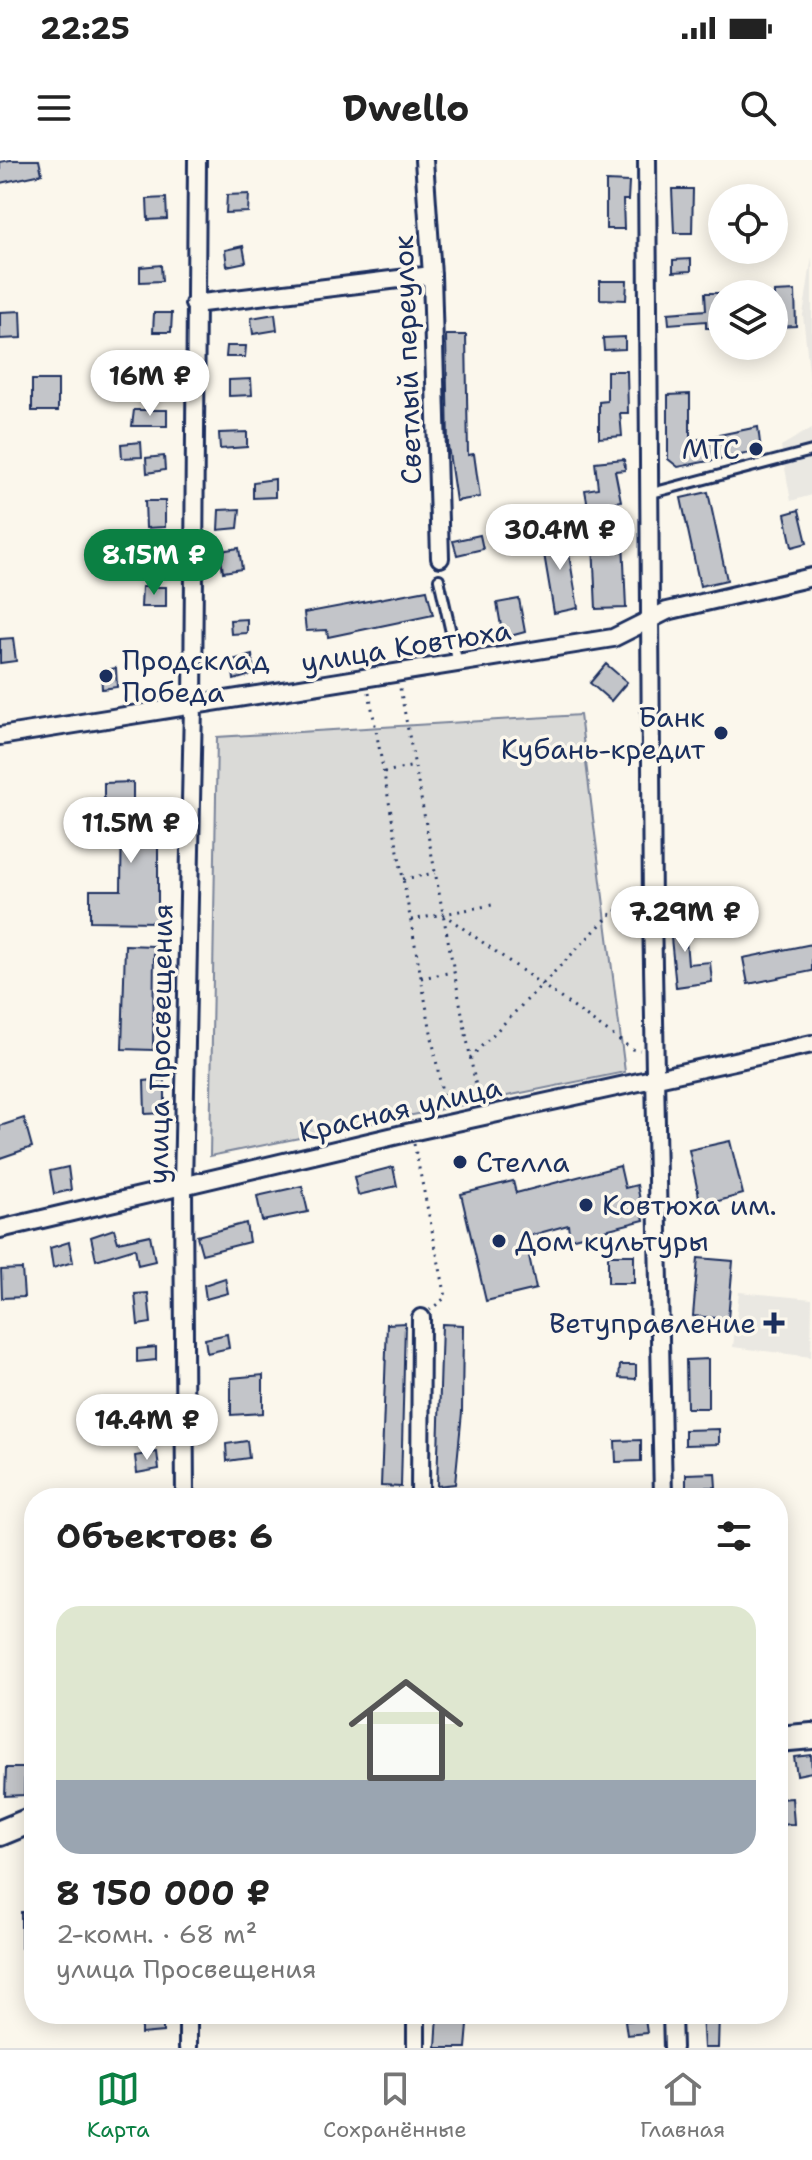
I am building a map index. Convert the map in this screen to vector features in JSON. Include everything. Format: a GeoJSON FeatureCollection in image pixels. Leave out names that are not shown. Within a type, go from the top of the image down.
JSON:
{"type":"FeatureCollection","features":[{"type":"Feature","properties":{"kind":"street","name":"улица Просвещения"},"geometry":{"type":"LineString","coordinates":[[185,1488],[183,1186],[193,706],[197,160]]}},
{"type":"Feature","properties":{"kind":"street","name":"Светлый переулок"},"geometry":{"type":"LineString","coordinates":[[424,160],[432,275],[440,558]]}},
{"type":"Feature","properties":{"kind":"street"},"geometry":{"type":"LineString","coordinates":[[647,160],[652,913],[663,1488]]}},
{"type":"Feature","properties":{"kind":"street"},"geometry":{"type":"LineString","coordinates":[[194,304],[432,275]]}},
{"type":"Feature","properties":{"kind":"street","name":"улица Ковтюха"},"geometry":{"type":"LineString","coordinates":[[0,736],[613,638],[650,618],[812,577]]}},
{"type":"Feature","properties":{"kind":"street","name":"Красная улица"},"geometry":{"type":"LineString","coordinates":[[0,1229],[411,1132],[812,1044]]}},
{"type":"Feature","properties":{"kind":"street"},"geometry":{"type":"LineString","coordinates":[[420,1488],[421,1318]]}},
{"type":"Feature","properties":{"kind":"street"},"geometry":{"type":"LineString","coordinates":[[788,1738],[812,1736]]}},
{"type":"Feature","properties":{"kind":"street"},"geometry":{"type":"LineString","coordinates":[[0,1833],[24,1823]]}},
{"type":"Feature","properties":{"kind":"street"},"geometry":{"type":"LineString","coordinates":[[188,2024],[188,2048]]}},
{"type":"Feature","properties":{"kind":"street"},"geometry":{"type":"LineString","coordinates":[[416,2024],[416,2048]]}},
{"type":"Feature","properties":{"kind":"street"},"geometry":{"type":"LineString","coordinates":[[672,2024],[673,2048]]}},
{"type":"Feature","properties":{"kind":"lane"},"geometry":{"type":"LineString","coordinates":[[648,494],[812,451]]}},
{"type":"Feature","properties":{"kind":"lane"},"geometry":{"type":"LineString","coordinates":[[439,579],[458,665]]}},
{"type":"Feature","properties":{"kind":"path"},"geometry":{"type":"LineString","coordinates":[[369,692],[443,1098],[477,1092],[397,673]]}},
{"type":"Feature","properties":{"kind":"path"},"geometry":{"type":"LineString","coordinates":[[384,772],[416,766]]}},
{"type":"Feature","properties":{"kind":"path"},"geometry":{"type":"LineString","coordinates":[[403,879],[436,873]]}},
{"type":"Feature","properties":{"kind":"path"},"geometry":{"type":"LineString","coordinates":[[411,920],[492,905]]}},
{"type":"Feature","properties":{"kind":"path"},"geometry":{"type":"LineString","coordinates":[[470,1058],[615,910],[652,913]]}},
{"type":"Feature","properties":{"kind":"path"},"geometry":{"type":"LineString","coordinates":[[443,914],[632,1049],[656,1051]]}},
{"type":"Feature","properties":{"kind":"path"},"geometry":{"type":"LineString","coordinates":[[421,978],[454,972]]}},
{"type":"Feature","properties":{"kind":"path"},"geometry":{"type":"LineString","coordinates":[[411,1132],[446,1297],[421,1318]]}},
{"type":"Feature","properties":{"kind":"shaded area"},"geometry":{"type":"Polygon","coordinates":[[[812,257],[812,399],[803,315],[812,257]]]}},
{"type":"Feature","properties":{"kind":"shaded area"},"geometry":{"type":"Polygon","coordinates":[[[812,428],[812,495],[791,501],[781,446],[812,428]]]}},
{"type":"Feature","properties":{"kind":"shaded area"},"geometry":{"type":"Polygon","coordinates":[[[580,715],[625,1072],[210,1156],[217,737],[580,715]]]}},
{"type":"Feature","properties":{"kind":"shaded area","name":"Ветуправление"},"geometry":{"type":"Polygon","coordinates":[[[739,1292],[812,1299],[811,1357],[733,1347],[739,1292]]]}},
{"type":"Feature","properties":{"kind":"building"},"geometry":{"type":"Polygon","coordinates":[[[39,160],[42,174],[0,183],[0,162],[39,160]]]}},
{"type":"Feature","properties":{"kind":"building"},"geometry":{"type":"Polygon","coordinates":[[[606,181],[629,182],[628,200],[623,200],[624,229],[606,229],[606,181]]]}},
{"type":"Feature","properties":{"kind":"building"},"geometry":{"type":"Polygon","coordinates":[[[672,189],[693,189],[692,233],[674,233],[672,189]]]}},
{"type":"Feature","properties":{"kind":"building"},"geometry":{"type":"Polygon","coordinates":[[[249,194],[248,212],[226,213],[227,195],[249,194]]]}},
{"type":"Feature","properties":{"kind":"building"},"geometry":{"type":"Polygon","coordinates":[[[166,198],[167,219],[148,220],[147,199],[166,198]]]}},
{"type":"Feature","properties":{"kind":"building"},"geometry":{"type":"Polygon","coordinates":[[[243,246],[246,262],[227,266],[225,250],[243,246]]]}},
{"type":"Feature","properties":{"kind":"building"},"geometry":{"type":"Polygon","coordinates":[[[691,259],[691,271],[673,272],[673,260],[691,259]]]}},
{"type":"Feature","properties":{"kind":"building"},"geometry":{"type":"Polygon","coordinates":[[[161,265],[162,281],[140,282],[140,267],[161,265]]]}},
{"type":"Feature","properties":{"kind":"building"},"geometry":{"type":"Polygon","coordinates":[[[600,281],[627,281],[626,300],[600,299],[600,281]]]}},
{"type":"Feature","properties":{"kind":"building"},"geometry":{"type":"Polygon","coordinates":[[[788,291],[795,291],[796,326],[788,326],[788,291]]]}},
{"type":"Feature","properties":{"kind":"building"},"geometry":{"type":"Polygon","coordinates":[[[705,293],[708,293],[708,328],[706,321],[669,324],[668,313],[706,310],[705,293]]]}},
{"type":"Feature","properties":{"kind":"building"},"geometry":{"type":"Polygon","coordinates":[[[21,311],[22,338],[0,339],[0,312],[21,311]]]}},
{"type":"Feature","properties":{"kind":"building"},"geometry":{"type":"Polygon","coordinates":[[[154,313],[172,313],[171,332],[153,332],[154,313]]]}},
{"type":"Feature","properties":{"kind":"building"},"geometry":{"type":"Polygon","coordinates":[[[275,314],[277,330],[253,334],[251,318],[275,314]]]}},
{"type":"Feature","properties":{"kind":"building"},"geometry":{"type":"Polygon","coordinates":[[[446,335],[466,335],[468,455],[474,454],[480,497],[456,501],[448,446],[446,335]]]}},
{"type":"Feature","properties":{"kind":"building"},"geometry":{"type":"Polygon","coordinates":[[[625,337],[625,349],[604,350],[603,338],[625,337]]]}},
{"type":"Feature","properties":{"kind":"building"},"geometry":{"type":"Polygon","coordinates":[[[227,346],[246,346],[245,357],[226,357],[227,346]]]}},
{"type":"Feature","properties":{"kind":"building"},"geometry":{"type":"Polygon","coordinates":[[[607,371],[627,371],[628,413],[620,413],[622,436],[599,438],[599,402],[607,401],[607,371]]]}},
{"type":"Feature","properties":{"kind":"building"},"geometry":{"type":"Polygon","coordinates":[[[251,379],[252,395],[229,396],[229,380],[251,379]]]}},
{"type":"Feature","properties":{"kind":"building"},"geometry":{"type":"Polygon","coordinates":[[[32,380],[58,380],[58,411],[32,411],[32,380]]]}},
{"type":"Feature","properties":{"kind":"building"},"geometry":{"type":"Polygon","coordinates":[[[690,394],[690,441],[758,427],[761,451],[678,467],[668,459],[668,395],[690,394]]]}},
{"type":"Feature","properties":{"kind":"building"},"geometry":{"type":"Polygon","coordinates":[[[134,410],[167,410],[167,426],[132,426],[134,410]]]}},
{"type":"Feature","properties":{"kind":"building"},"geometry":{"type":"Polygon","coordinates":[[[247,432],[247,447],[220,449],[219,433],[247,432]]]}},
{"type":"Feature","properties":{"kind":"building"},"geometry":{"type":"Polygon","coordinates":[[[141,442],[142,457],[122,458],[121,444],[141,442]]]}},
{"type":"Feature","properties":{"kind":"building"},"geometry":{"type":"Polygon","coordinates":[[[164,456],[165,470],[147,473],[146,458],[164,456]]]}},
{"type":"Feature","properties":{"kind":"building"},"geometry":{"type":"Polygon","coordinates":[[[624,459],[625,470],[615,471],[621,501],[588,507],[585,490],[598,488],[595,462],[624,459]]]}},
{"type":"Feature","properties":{"kind":"building"},"geometry":{"type":"Polygon","coordinates":[[[275,479],[275,497],[253,498],[253,482],[275,479]]]}},
{"type":"Feature","properties":{"kind":"building"},"geometry":{"type":"Polygon","coordinates":[[[708,492],[727,580],[700,586],[681,498],[708,492]]]}},
{"type":"Feature","properties":{"kind":"building"},"geometry":{"type":"Polygon","coordinates":[[[145,501],[165,501],[165,527],[146,528],[145,501]]]}},
{"type":"Feature","properties":{"kind":"building"},"geometry":{"type":"Polygon","coordinates":[[[240,509],[238,528],[218,530],[219,510],[240,509]]]}},
{"type":"Feature","properties":{"kind":"building"},"geometry":{"type":"Polygon","coordinates":[[[799,510],[807,543],[792,547],[785,514],[799,510]]]}},
{"type":"Feature","properties":{"kind":"building"},"geometry":{"type":"Polygon","coordinates":[[[565,531],[578,608],[554,613],[541,536],[565,531]]]}},
{"type":"Feature","properties":{"kind":"building"},"geometry":{"type":"Polygon","coordinates":[[[480,535],[483,549],[457,555],[453,541],[480,535]]]}},
{"type":"Feature","properties":{"kind":"building"},"geometry":{"type":"Polygon","coordinates":[[[623,540],[626,608],[596,609],[593,542],[623,540]]]}},
{"type":"Feature","properties":{"kind":"building"},"geometry":{"type":"Polygon","coordinates":[[[239,548],[242,569],[223,572],[220,551],[239,548]]]}},
{"type":"Feature","properties":{"kind":"building"},"geometry":{"type":"Polygon","coordinates":[[[164,550],[165,566],[144,569],[143,553],[164,550]]]}},
{"type":"Feature","properties":{"kind":"building"},"geometry":{"type":"Polygon","coordinates":[[[142,587],[166,587],[166,607],[141,607],[142,587]]]}},
{"type":"Feature","properties":{"kind":"building"},"geometry":{"type":"Polygon","coordinates":[[[427,590],[433,615],[328,637],[327,630],[306,631],[304,613],[427,590]]]}},
{"type":"Feature","properties":{"kind":"building"},"geometry":{"type":"Polygon","coordinates":[[[519,599],[525,632],[503,638],[497,603],[519,599]]]}},
{"type":"Feature","properties":{"kind":"building"},"geometry":{"type":"Polygon","coordinates":[[[247,619],[247,633],[231,634],[230,620],[247,619]]]}},
{"type":"Feature","properties":{"kind":"building"},"geometry":{"type":"Polygon","coordinates":[[[13,638],[16,661],[0,663],[0,639],[13,638]]]}},
{"type":"Feature","properties":{"kind":"building"},"geometry":{"type":"Polygon","coordinates":[[[252,655],[254,674],[234,680],[232,660],[252,655]]]}},
{"type":"Feature","properties":{"kind":"building"},"geometry":{"type":"Polygon","coordinates":[[[606,664],[627,682],[611,701],[590,683],[606,664]]]}},
{"type":"Feature","properties":{"kind":"building"},"geometry":{"type":"Polygon","coordinates":[[[116,668],[117,687],[102,689],[101,671],[116,668]]]}},
{"type":"Feature","properties":{"kind":"building"},"geometry":{"type":"Polygon","coordinates":[[[133,782],[133,817],[158,817],[158,922],[90,921],[90,890],[121,890],[122,809],[104,809],[104,783],[133,782]]]}},
{"type":"Feature","properties":{"kind":"building"},"geometry":{"type":"Polygon","coordinates":[[[683,906],[688,964],[710,962],[712,982],[676,987],[668,908],[683,906]]]}},
{"type":"Feature","properties":{"kind":"building"},"geometry":{"type":"Polygon","coordinates":[[[812,944],[812,971],[748,984],[743,958],[812,944]]]}},
{"type":"Feature","properties":{"kind":"building"},"geometry":{"type":"Polygon","coordinates":[[[125,945],[154,946],[153,1050],[122,1049],[125,945]]]}},
{"type":"Feature","properties":{"kind":"building"},"geometry":{"type":"Polygon","coordinates":[[[165,1079],[165,1113],[145,1114],[144,1081],[165,1079]]]}},
{"type":"Feature","properties":{"kind":"building"},"geometry":{"type":"Polygon","coordinates":[[[24,1118],[32,1147],[0,1158],[0,1126],[24,1118]]]}},
{"type":"Feature","properties":{"kind":"building"},"geometry":{"type":"Polygon","coordinates":[[[730,1141],[743,1194],[701,1206],[689,1150],[730,1141]]]}},
{"type":"Feature","properties":{"kind":"building"},"geometry":{"type":"Polygon","coordinates":[[[620,1166],[625,1188],[637,1185],[644,1220],[570,1239],[568,1225],[525,1237],[536,1289],[486,1301],[461,1194],[513,1181],[516,1193],[620,1166]]]}},
{"type":"Feature","properties":{"kind":"building"},"geometry":{"type":"Polygon","coordinates":[[[68,1167],[71,1190],[54,1194],[50,1171],[68,1167]]]}},
{"type":"Feature","properties":{"kind":"building"},"geometry":{"type":"Polygon","coordinates":[[[393,1167],[397,1186],[358,1195],[354,1177],[393,1167]]]}},
{"type":"Feature","properties":{"kind":"building"},"geometry":{"type":"Polygon","coordinates":[[[302,1186],[308,1212],[262,1221],[257,1196],[302,1186]]]}},
{"type":"Feature","properties":{"kind":"building"},"geometry":{"type":"Polygon","coordinates":[[[246,1223],[249,1242],[202,1254],[197,1236],[246,1223]]]}},
{"type":"Feature","properties":{"kind":"building"},"geometry":{"type":"Polygon","coordinates":[[[114,1229],[118,1242],[150,1235],[155,1261],[138,1265],[135,1248],[96,1260],[91,1237],[114,1229]]]}},
{"type":"Feature","properties":{"kind":"building"},"geometry":{"type":"Polygon","coordinates":[[[69,1242],[73,1262],[53,1268],[50,1248],[69,1242]]]}},
{"type":"Feature","properties":{"kind":"building"},"geometry":{"type":"Polygon","coordinates":[[[608,1255],[634,1255],[634,1283],[608,1283],[608,1255]]]}},
{"type":"Feature","properties":{"kind":"building"},"geometry":{"type":"Polygon","coordinates":[[[698,1258],[733,1261],[728,1319],[693,1316],[698,1258]]]}},
{"type":"Feature","properties":{"kind":"building"},"geometry":{"type":"Polygon","coordinates":[[[22,1269],[24,1297],[2,1298],[1,1270],[22,1269]]]}},
{"type":"Feature","properties":{"kind":"building"},"geometry":{"type":"Polygon","coordinates":[[[225,1278],[228,1293],[206,1299],[204,1285],[225,1278]]]}},
{"type":"Feature","properties":{"kind":"building"},"geometry":{"type":"Polygon","coordinates":[[[148,1293],[151,1323],[138,1325],[135,1294],[148,1293]]]}},
{"type":"Feature","properties":{"kind":"building"},"geometry":{"type":"Polygon","coordinates":[[[405,1323],[401,1487],[381,1486],[387,1324],[405,1323]]]}},
{"type":"Feature","properties":{"kind":"building"},"geometry":{"type":"Polygon","coordinates":[[[442,1324],[463,1325],[462,1412],[455,1484],[437,1486],[442,1324]]]}},
{"type":"Feature","properties":{"kind":"building"},"geometry":{"type":"Polygon","coordinates":[[[227,1334],[229,1348],[207,1353],[205,1339],[227,1334]]]}},
{"type":"Feature","properties":{"kind":"building"},"geometry":{"type":"Polygon","coordinates":[[[156,1347],[156,1360],[137,1362],[137,1349],[156,1347]]]}},
{"type":"Feature","properties":{"kind":"building"},"geometry":{"type":"Polygon","coordinates":[[[708,1359],[708,1408],[687,1408],[686,1360],[708,1359]]]}},
{"type":"Feature","properties":{"kind":"building"},"geometry":{"type":"Polygon","coordinates":[[[620,1365],[636,1365],[636,1379],[619,1378],[620,1365]]]}},
{"type":"Feature","properties":{"kind":"building"},"geometry":{"type":"Polygon","coordinates":[[[263,1375],[263,1413],[231,1415],[231,1378],[263,1375]]]}},
{"type":"Feature","properties":{"kind":"building"},"geometry":{"type":"Polygon","coordinates":[[[157,1398],[156,1412],[135,1412],[135,1399],[157,1398]]]}},
{"type":"Feature","properties":{"kind":"building"},"geometry":{"type":"Polygon","coordinates":[[[719,1429],[719,1444],[685,1445],[685,1430],[719,1429]]]}},
{"type":"Feature","properties":{"kind":"building"},"geometry":{"type":"Polygon","coordinates":[[[641,1440],[641,1461],[616,1462],[615,1441],[641,1440]]]}},
{"type":"Feature","properties":{"kind":"building"},"geometry":{"type":"Polygon","coordinates":[[[247,1441],[249,1458],[227,1461],[226,1444],[247,1441]]]}},
{"type":"Feature","properties":{"kind":"building"},"geometry":{"type":"Polygon","coordinates":[[[157,1452],[159,1469],[137,1473],[135,1456],[157,1452]]]}},
{"type":"Feature","properties":{"kind":"building"},"geometry":{"type":"Polygon","coordinates":[[[715,1473],[716,1487],[686,1488],[686,1474],[715,1473]]]}},
{"type":"Feature","properties":{"kind":"building"},"geometry":{"type":"Polygon","coordinates":[[[811,1755],[812,1772],[797,1775],[794,1757],[811,1755]]]}},
{"type":"Feature","properties":{"kind":"building"},"geometry":{"type":"Polygon","coordinates":[[[6,1768],[24,1768],[24,1795],[5,1796],[6,1768]]]}},
{"type":"Feature","properties":{"kind":"building"},"geometry":{"type":"Polygon","coordinates":[[[788,1798],[792,1798],[794,1824],[788,1824],[788,1798]]]}},
{"type":"Feature","properties":{"kind":"building"},"geometry":{"type":"Polygon","coordinates":[[[21,1912],[24,1912],[24,1948],[21,1948],[21,1912]]]}},
{"type":"Feature","properties":{"kind":"building"},"geometry":{"type":"Polygon","coordinates":[[[141,2024],[163,2024],[163,2032],[141,2034],[141,2024]]]}},
{"type":"Feature","properties":{"kind":"building"},"geometry":{"type":"Polygon","coordinates":[[[437,2024],[468,2024],[466,2048],[436,2048],[437,2024]]]}},
{"type":"Feature","properties":{"kind":"building"},"geometry":{"type":"Polygon","coordinates":[[[625,2024],[646,2024],[647,2033],[627,2035],[625,2024]]]}},
{"type":"Feature","properties":{"kind":"building"},"geometry":{"type":"Polygon","coordinates":[[[703,2024],[719,2024],[718,2048],[704,2048],[703,2024]]]}},
{"type":"Feature","properties":{"kind":"place","name":"МТС"},"geometry":{"type":"Point","coordinates":[756,449]}},
{"type":"Feature","properties":{"kind":"place","name":"Продсклад Победа"},"geometry":{"type":"Point","coordinates":[106,676]}},
{"type":"Feature","properties":{"kind":"place","name":"Банк Кубань-кредит"},"geometry":{"type":"Point","coordinates":[721,733]}},
{"type":"Feature","properties":{"kind":"place","name":"Стелла"},"geometry":{"type":"Point","coordinates":[460,1162]}},
{"type":"Feature","properties":{"kind":"place","name":"Ковтюха им."},"geometry":{"type":"Point","coordinates":[586,1205]}},
{"type":"Feature","properties":{"kind":"place","name":"Дом культуры"},"geometry":{"type":"Point","coordinates":[499,1241]}},
{"type":"Feature","properties":{"kind":"place","name":"Ветуправление"},"geometry":{"type":"Point","coordinates":[774,1323]}}]}
